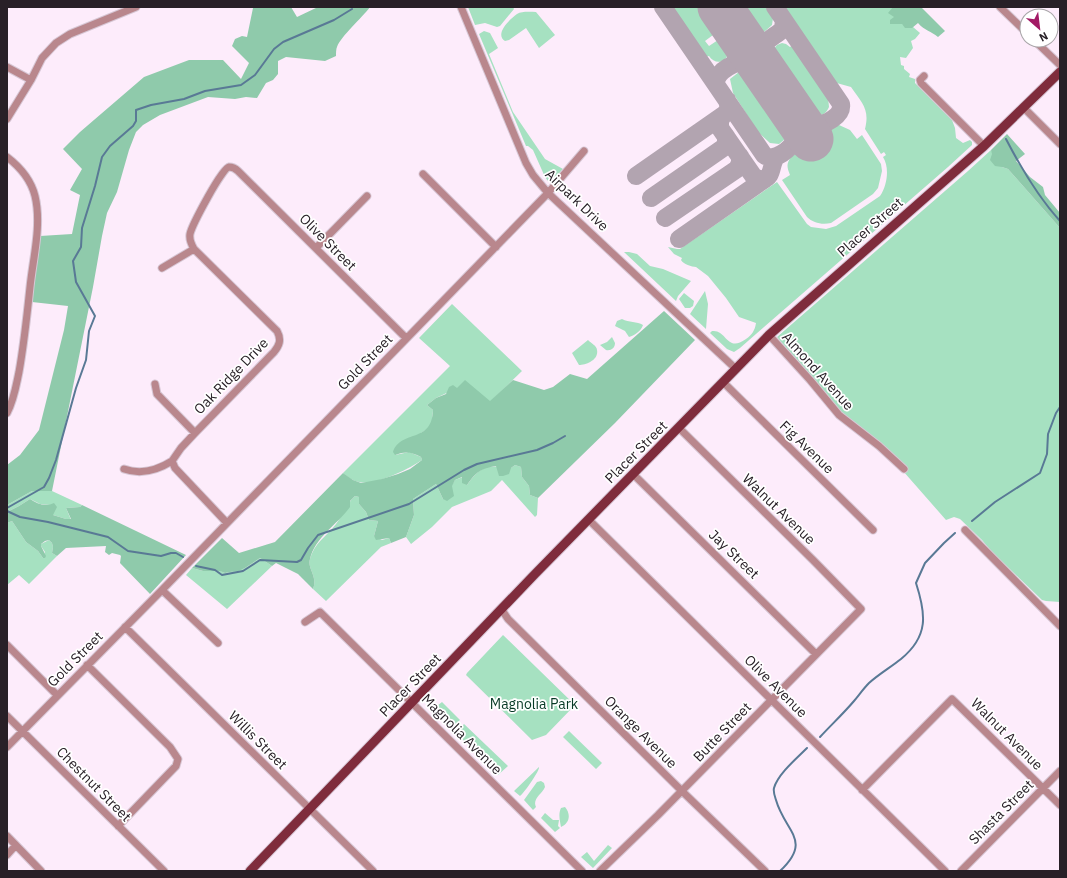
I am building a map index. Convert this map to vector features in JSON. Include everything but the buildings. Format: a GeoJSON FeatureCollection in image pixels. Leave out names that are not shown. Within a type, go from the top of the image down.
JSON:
{"type":"FeatureCollection","features":[{"type":"Feature","properties":{"kind":"main road","name":"Placer Street"},"geometry":{"type":"LineString","coordinates":[[250,871],[633,474],[769,336],[984,146],[1060,72]]}},
{"type":"Feature","properties":{"kind":"street"},"geometry":{"type":"LineString","coordinates":[[7,119],[31,80],[42,58],[56,42],[70,34],[136,7]]}},
{"type":"Feature","properties":{"kind":"street","name":"Airpark Drive"},"geometry":{"type":"LineString","coordinates":[[460,7],[526,163],[533,175],[548,193],[736,369]]}},
{"type":"Feature","properties":{"kind":"street"},"geometry":{"type":"LineString","coordinates":[[1000,7],[1019,25]]}},
{"type":"Feature","properties":{"kind":"street"},"geometry":{"type":"LineString","coordinates":[[1042,48],[1060,65]]}},
{"type":"Feature","properties":{"kind":"street"},"geometry":{"type":"LineString","coordinates":[[7,67],[31,80]]}},
{"type":"Feature","properties":{"kind":"street"},"geometry":{"type":"LineString","coordinates":[[924,76],[920,80],[921,83],[984,146]]}},
{"type":"Feature","properties":{"kind":"street"},"geometry":{"type":"LineString","coordinates":[[1023,107],[1060,144]]}},
{"type":"Feature","properties":{"kind":"street","name":"Gold Street"},"geometry":{"type":"LineString","coordinates":[[7,747],[496,247],[548,193],[584,151]]}},
{"type":"Feature","properties":{"kind":"street"},"geometry":{"type":"LineString","coordinates":[[7,157],[17,166],[29,181],[34,194],[37,212],[36,235],[23,347],[15,390],[7,413]]}},
{"type":"Feature","properties":{"kind":"street","name":"Olive Street"},"geometry":{"type":"LineString","coordinates":[[194,249],[190,242],[189,236],[192,226],[222,173],[229,167],[238,171],[406,338]]}},
{"type":"Feature","properties":{"kind":"street"},"geometry":{"type":"LineString","coordinates":[[423,174],[496,247]]}},
{"type":"Feature","properties":{"kind":"street"},"geometry":{"type":"LineString","coordinates":[[316,248],[367,196]]}},
{"type":"Feature","properties":{"kind":"street"},"geometry":{"type":"LineString","coordinates":[[162,268],[194,249]]}},
{"type":"Feature","properties":{"kind":"street","name":"Oak Ridge Drive"},"geometry":{"type":"LineString","coordinates":[[172,461],[195,432],[274,352],[280,341],[277,331],[194,249]]}},
{"type":"Feature","properties":{"kind":"street","name":"Almond Avenue"},"geometry":{"type":"LineString","coordinates":[[769,336],[810,380],[838,415],[879,446],[904,469]]}},
{"type":"Feature","properties":{"kind":"street","name":"Fig Avenue"},"geometry":{"type":"LineString","coordinates":[[723,382],[873,530]]}},
{"type":"Feature","properties":{"kind":"street"},"geometry":{"type":"LineString","coordinates":[[155,384],[157,394],[195,432]]}},
{"type":"Feature","properties":{"kind":"street","name":"Walnut Avenue"},"geometry":{"type":"LineString","coordinates":[[679,428],[861,609]]}},
{"type":"Feature","properties":{"kind":"street"},"geometry":{"type":"LineString","coordinates":[[124,469],[133,472],[146,472],[158,469],[172,461],[175,468],[227,523]]}},
{"type":"Feature","properties":{"kind":"street","name":"Jay Street"},"geometry":{"type":"LineString","coordinates":[[633,474],[816,654]]}},
{"type":"Feature","properties":{"kind":"street","name":"Olive Avenue"},"geometry":{"type":"LineString","coordinates":[[589,520],[945,871]]}},
{"type":"Feature","properties":{"kind":"street"},"geometry":{"type":"LineString","coordinates":[[965,530],[1060,626]]}},
{"type":"Feature","properties":{"kind":"street"},"geometry":{"type":"LineString","coordinates":[[162,590],[218,643]]}},
{"type":"Feature","properties":{"kind":"street","name":"Butte Street"},"geometry":{"type":"LineString","coordinates":[[600,871],[682,791],[861,609]]}},
{"type":"Feature","properties":{"kind":"street","name":"Orange Avenue"},"geometry":{"type":"LineString","coordinates":[[502,610],[508,619],[765,871]]}},
{"type":"Feature","properties":{"kind":"street","name":"Magnolia Avenue"},"geometry":{"type":"LineString","coordinates":[[305,622],[320,612],[582,871]]}},
{"type":"Feature","properties":{"kind":"street","name":"Willis Street"},"geometry":{"type":"LineString","coordinates":[[125,627],[373,871]]}},
{"type":"Feature","properties":{"kind":"street"},"geometry":{"type":"LineString","coordinates":[[7,645],[57,695]]}},
{"type":"Feature","properties":{"kind":"street"},"geometry":{"type":"LineString","coordinates":[[87,665],[170,747],[178,761],[176,766],[118,826]]}},
{"type":"Feature","properties":{"kind":"street","name":"Walnut Avenue"},"geometry":{"type":"LineString","coordinates":[[862,790],[952,699],[1060,805]]}},
{"type":"Feature","properties":{"kind":"street","name":"Chestnut Street"},"geometry":{"type":"LineString","coordinates":[[7,716],[164,871]]}},
{"type":"Feature","properties":{"kind":"street","name":"Shasta Street"},"geometry":{"type":"LineString","coordinates":[[961,871],[1060,771]]}},
{"type":"Feature","properties":{"kind":"street"},"geometry":{"type":"LineString","coordinates":[[7,836],[42,871]]}},
{"type":"Feature","properties":{"kind":"street"},"geometry":{"type":"LineString","coordinates":[[7,855],[16,845]]}},
{"type":"Feature","properties":{"kind":"green space"},"geometry":{"type":"Polygon","coordinates":[[[291,7],[297,17],[318,7],[370,7],[339,43],[336,49],[336,56],[325,61],[286,57],[278,61],[278,74],[273,80],[266,83],[257,98],[246,97],[235,99],[208,97],[160,115],[143,125],[136,132],[129,150],[117,192],[107,213],[52,491],[32,491],[7,505],[7,465],[20,455],[39,430],[64,330],[68,306],[32,302],[40,236],[72,234],[80,195],[70,190],[82,169],[63,149],[80,132],[144,77],[189,60],[223,60],[241,79],[249,63],[232,46],[235,39],[242,36],[247,37],[253,8],[291,7]]]}},
{"type":"Feature","properties":{"kind":"green space"},"geometry":{"type":"Polygon","coordinates":[[[468,7],[513,7],[514,9],[500,26],[497,27],[485,23],[475,25],[468,7]]]}},
{"type":"Feature","properties":{"kind":"green space"},"geometry":{"type":"Polygon","coordinates":[[[671,7],[702,7],[716,28],[717,32],[705,41],[709,46],[718,40],[717,37],[719,35],[729,47],[727,57],[722,61],[716,62],[709,56],[705,57],[671,7]]]}},
{"type":"Feature","properties":{"kind":"green space"},"geometry":{"type":"Polygon","coordinates":[[[738,7],[769,7],[773,18],[772,25],[763,33],[756,32],[738,7]]]}},
{"type":"Feature","properties":{"kind":"green space"},"geometry":{"type":"Polygon","coordinates":[[[781,7],[893,7],[894,17],[902,24],[913,27],[920,33],[911,41],[913,48],[906,58],[900,57],[901,65],[904,66],[904,69],[910,74],[909,77],[915,79],[915,83],[952,120],[956,138],[963,143],[970,140],[972,145],[734,352],[727,349],[710,333],[712,331],[717,331],[730,342],[739,343],[752,334],[756,323],[739,317],[708,276],[696,267],[684,263],[681,260],[682,258],[674,254],[668,247],[680,249],[777,182],[807,224],[811,227],[826,229],[836,226],[880,196],[887,177],[883,157],[886,155],[884,152],[881,154],[865,129],[866,111],[862,102],[851,87],[833,82],[781,7]]]}},
{"type":"Feature","properties":{"kind":"green space"},"geometry":{"type":"Polygon","coordinates":[[[893,7],[921,7],[945,31],[938,37],[923,28],[918,23],[912,28],[905,28],[902,24],[890,24],[890,20],[894,17],[888,13],[893,7]]]}},
{"type":"Feature","properties":{"kind":"green space"},"geometry":{"type":"Polygon","coordinates":[[[524,12],[536,12],[555,35],[539,48],[526,28],[509,40],[505,41],[502,38],[501,35],[504,27],[517,14],[524,12]]]}},
{"type":"Feature","properties":{"kind":"green space"},"geometry":{"type":"Polygon","coordinates":[[[484,31],[490,33],[498,48],[489,54],[513,112],[545,159],[563,169],[555,178],[548,181],[533,150],[526,146],[479,34],[484,31]]]}},
{"type":"Feature","properties":{"kind":"green space"},"geometry":{"type":"Polygon","coordinates":[[[782,43],[790,47],[793,45],[795,50],[798,48],[830,95],[828,97],[829,107],[824,114],[816,115],[810,113],[774,58],[772,51],[777,45],[782,43]]]}},
{"type":"Feature","properties":{"kind":"green space"},"geometry":{"type":"Polygon","coordinates":[[[739,72],[744,72],[748,75],[785,130],[785,139],[779,144],[770,143],[758,132],[733,93],[730,79],[739,72]]]}},
{"type":"Feature","properties":{"kind":"green space"},"geometry":{"type":"Polygon","coordinates":[[[839,125],[850,130],[857,139],[862,135],[881,164],[882,171],[878,188],[873,194],[831,223],[818,223],[807,217],[782,180],[790,175],[788,170],[788,162],[791,157],[839,125]]]}},
{"type":"Feature","properties":{"kind":"green space"},"geometry":{"type":"Polygon","coordinates":[[[1007,134],[1025,154],[1016,161],[1030,177],[1043,187],[1045,195],[1060,213],[1060,228],[1008,169],[995,166],[990,160],[992,154],[991,150],[1007,134]]]}},
{"type":"Feature","properties":{"kind":"green space"},"geometry":{"type":"Polygon","coordinates":[[[991,150],[1002,167],[1008,169],[1060,228],[1060,602],[1042,600],[960,519],[954,517],[946,520],[903,471],[848,420],[777,337],[991,150]]]}},
{"type":"Feature","properties":{"kind":"green space"},"geometry":{"type":"Polygon","coordinates":[[[624,252],[637,254],[650,266],[663,269],[691,281],[678,296],[676,301],[624,252]]]}},
{"type":"Feature","properties":{"kind":"green space"},"geometry":{"type":"Polygon","coordinates":[[[705,291],[708,304],[706,329],[690,314],[705,291]]]}},
{"type":"Feature","properties":{"kind":"green space"},"geometry":{"type":"Polygon","coordinates":[[[684,293],[694,301],[693,306],[690,308],[685,308],[679,299],[684,293]]]}},
{"type":"Feature","properties":{"kind":"green space"},"geometry":{"type":"Polygon","coordinates":[[[452,304],[522,371],[490,402],[482,396],[457,388],[436,398],[427,405],[433,410],[432,422],[429,428],[395,455],[409,452],[421,457],[422,460],[401,472],[374,482],[366,483],[353,480],[343,473],[450,366],[419,338],[452,304]]]}},
{"type":"Feature","properties":{"kind":"green space"},"geometry":{"type":"Polygon","coordinates":[[[664,311],[695,340],[615,423],[538,498],[530,495],[529,486],[522,477],[521,467],[515,465],[511,468],[509,474],[503,476],[499,476],[496,466],[486,468],[479,471],[467,485],[462,483],[462,477],[455,480],[452,486],[454,496],[447,501],[443,499],[436,484],[413,499],[414,515],[406,537],[391,543],[389,538],[376,540],[374,536],[378,521],[369,520],[366,512],[359,504],[359,497],[355,496],[350,501],[350,507],[322,537],[313,551],[309,563],[314,580],[313,589],[298,574],[276,563],[272,566],[260,558],[238,571],[225,573],[220,571],[203,571],[192,568],[222,538],[239,553],[275,542],[343,473],[353,480],[361,483],[382,479],[410,469],[422,460],[421,457],[408,453],[395,455],[393,452],[397,445],[402,441],[422,432],[427,428],[431,421],[433,410],[427,405],[436,398],[446,394],[449,387],[453,385],[457,388],[465,380],[490,401],[513,380],[544,390],[553,387],[570,374],[587,379],[664,311]]]}},
{"type":"Feature","properties":{"kind":"green space"},"geometry":{"type":"Polygon","coordinates":[[[622,319],[643,325],[638,332],[629,337],[625,331],[615,326],[617,321],[622,319]]]}},
{"type":"Feature","properties":{"kind":"green space"},"geometry":{"type":"Polygon","coordinates":[[[612,337],[615,343],[612,349],[606,350],[600,345],[607,342],[612,337]]]}},
{"type":"Feature","properties":{"kind":"green space"},"geometry":{"type":"Polygon","coordinates":[[[588,340],[597,349],[596,357],[588,363],[579,365],[572,353],[588,340]]]}},
{"type":"Feature","properties":{"kind":"green space"},"geometry":{"type":"Polygon","coordinates":[[[515,465],[521,467],[522,477],[529,486],[530,495],[538,498],[537,515],[535,517],[502,480],[491,491],[452,507],[432,527],[411,544],[406,537],[414,515],[413,499],[436,484],[443,499],[455,480],[463,477],[467,485],[481,470],[491,467],[511,468],[515,465]]]}},
{"type":"Feature","properties":{"kind":"green space"},"geometry":{"type":"Polygon","coordinates":[[[32,491],[52,491],[82,505],[80,507],[66,508],[71,520],[53,515],[50,505],[40,504],[30,499],[7,512],[7,505],[32,491]]]}},
{"type":"Feature","properties":{"kind":"green space"},"geometry":{"type":"Polygon","coordinates":[[[355,496],[359,497],[359,504],[366,512],[369,520],[378,521],[374,536],[382,540],[389,538],[391,543],[381,547],[326,601],[313,589],[314,580],[309,563],[310,559],[314,548],[336,524],[349,502],[355,496]]]}},
{"type":"Feature","properties":{"kind":"green space"},"geometry":{"type":"Polygon","coordinates":[[[30,499],[48,505],[54,503],[57,507],[53,515],[66,519],[71,519],[66,508],[80,507],[82,505],[186,555],[150,594],[120,563],[120,555],[112,553],[109,555],[105,552],[106,546],[66,548],[57,556],[52,553],[53,547],[49,540],[41,544],[46,556],[43,558],[38,551],[26,542],[12,521],[7,523],[7,512],[30,499]]]}},
{"type":"Feature","properties":{"kind":"green space"},"geometry":{"type":"Polygon","coordinates":[[[12,521],[26,542],[38,551],[43,558],[45,552],[41,544],[49,540],[53,547],[52,553],[57,556],[29,584],[19,575],[7,585],[7,523],[12,521]]]}},
{"type":"Feature","properties":{"kind":"green space"},"geometry":{"type":"Polygon","coordinates":[[[260,558],[272,566],[227,609],[186,575],[192,568],[203,571],[230,572],[245,568],[260,558]]]}},
{"type":"Feature","properties":{"kind":"green space","name":"Magnolia Park"},"geometry":{"type":"Polygon","coordinates":[[[503,635],[575,705],[546,735],[532,740],[466,675],[503,635]]]}},
{"type":"Feature","properties":{"kind":"green space"},"geometry":{"type":"Polygon","coordinates":[[[442,702],[460,720],[451,728],[432,710],[442,702]]]}},
{"type":"Feature","properties":{"kind":"green space"},"geometry":{"type":"Polygon","coordinates":[[[464,724],[508,766],[498,775],[456,733],[464,724]]]}},
{"type":"Feature","properties":{"kind":"green space"},"geometry":{"type":"Polygon","coordinates":[[[569,731],[602,763],[596,769],[563,737],[569,731]]]}},
{"type":"Feature","properties":{"kind":"green space"},"geometry":{"type":"Polygon","coordinates":[[[539,767],[531,783],[520,796],[514,791],[539,767]]]}},
{"type":"Feature","properties":{"kind":"green space"},"geometry":{"type":"Polygon","coordinates":[[[541,781],[544,783],[545,787],[536,799],[536,807],[533,810],[524,800],[537,782],[541,781]]]}},
{"type":"Feature","properties":{"kind":"green space"},"geometry":{"type":"Polygon","coordinates":[[[565,807],[569,818],[568,821],[561,827],[561,808],[565,807]]]}},
{"type":"Feature","properties":{"kind":"green space"},"geometry":{"type":"Polygon","coordinates":[[[545,813],[553,820],[559,820],[558,826],[560,828],[555,832],[541,818],[545,813]]]}},
{"type":"Feature","properties":{"kind":"green space"},"geometry":{"type":"Polygon","coordinates":[[[608,845],[612,848],[593,868],[581,857],[587,852],[594,861],[608,845]]]}},
{"type":"Feature","properties":{"kind":"waterway"},"geometry":{"type":"LineString","coordinates":[[7,508],[44,487],[49,478],[56,460],[76,388],[86,360],[89,331],[95,316],[76,282],[73,261],[81,247],[82,228],[102,157],[110,146],[133,126],[136,121],[136,110],[151,105],[184,99],[205,91],[241,85],[255,75],[274,49],[283,42],[334,20],[352,9]]}},
{"type":"Feature","properties":{"kind":"waterway"},"geometry":{"type":"LineString","coordinates":[[1006,139],[1030,182],[1060,221]]}},
{"type":"Feature","properties":{"kind":"waterway"},"geometry":{"type":"LineString","coordinates":[[972,521],[995,502],[1040,473],[1047,454],[1048,434],[1056,413],[1060,407]]}},
{"type":"Feature","properties":{"kind":"waterway"},"geometry":{"type":"LineString","coordinates":[[196,566],[215,570],[222,575],[243,571],[260,560],[297,562],[301,560],[318,535],[409,504],[464,470],[477,464],[537,450],[565,436]]}},
{"type":"Feature","properties":{"kind":"waterway"},"geometry":{"type":"LineString","coordinates":[[7,511],[20,517],[48,522],[108,537],[128,551],[161,556],[176,553],[183,557]]}},
{"type":"Feature","properties":{"kind":"waterway"},"geometry":{"type":"LineString","coordinates":[[820,737],[850,706],[869,683],[901,659],[917,642],[921,633],[923,615],[916,583],[925,563],[955,533]]}},
{"type":"Feature","properties":{"kind":"waterway"},"geometry":{"type":"LineString","coordinates":[[780,871],[790,860],[795,851],[796,843],[794,836],[780,811],[774,788],[779,777],[807,748]]}},
{"type":"Feature","properties":{"kind":"taxiway"},"geometry":{"type":"LineString","coordinates":[[663,7],[764,155],[768,157],[778,156],[787,150],[796,139]]}},
{"type":"Feature","properties":{"kind":"taxiway"},"geometry":{"type":"LineString","coordinates":[[718,7],[733,28],[740,43],[738,58],[732,65]]}},
{"type":"Feature","properties":{"kind":"taxiway"},"geometry":{"type":"LineString","coordinates":[[775,7],[841,104],[841,108],[836,116],[828,122],[815,125]]}},
{"type":"Feature","properties":{"kind":"taxiway"},"geometry":{"type":"LineString","coordinates":[[784,20],[783,29],[768,40],[764,45],[761,52],[761,63],[771,82],[796,116]]}},
{"type":"Feature","properties":{"kind":"taxiway"},"geometry":{"type":"LineString","coordinates":[[716,84],[719,75],[728,67],[733,64],[744,62],[754,65],[761,70],[766,77]]}},
{"type":"Feature","properties":{"kind":"taxiway"},"geometry":{"type":"LineString","coordinates":[[636,176],[725,114],[729,108],[727,100]]}},
{"type":"Feature","properties":{"kind":"taxiway"},"geometry":{"type":"LineString","coordinates":[[722,116],[720,128],[754,177],[762,180],[766,178],[770,174],[776,157]]}},
{"type":"Feature","properties":{"kind":"taxiway"},"geometry":{"type":"LineString","coordinates":[[651,198],[723,148],[726,144],[726,136]]}},
{"type":"Feature","properties":{"kind":"taxiway"},"geometry":{"type":"LineString","coordinates":[[665,218],[737,169],[740,163],[740,156]]}},
{"type":"Feature","properties":{"kind":"taxiway"},"geometry":{"type":"LineString","coordinates":[[679,239],[765,179]]}},
{"type":"Feature","properties":{"kind":"runway"},"geometry":{"type":"LineString","coordinates":[[720,7],[811,139]]}}]}
